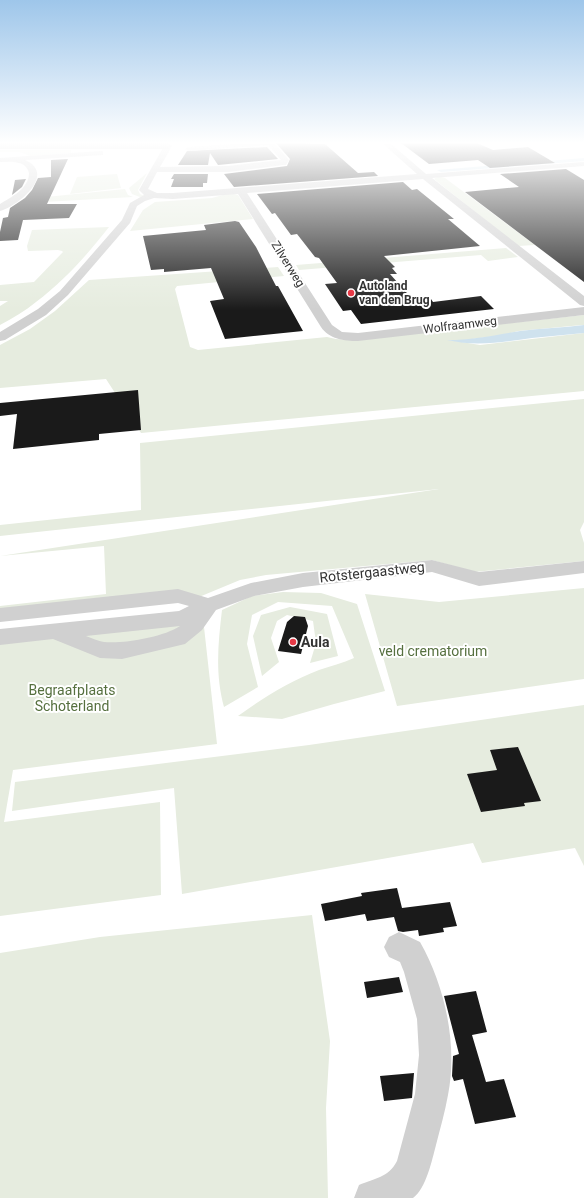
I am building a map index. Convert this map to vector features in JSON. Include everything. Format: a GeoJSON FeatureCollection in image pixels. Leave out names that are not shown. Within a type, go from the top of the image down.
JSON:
{"type":"FeatureCollection","features":[{"type":"Feature","properties":{"kind":"street"},"geometry":{"type":"LineString","coordinates":[[0,208],[14,199]]}},
{"type":"Feature","properties":{"kind":"street"},"geometry":{"type":"LineString","coordinates":[[0,337],[42,312],[64,293],[127,221],[133,205],[142,199]]}},
{"type":"Feature","properties":{"kind":"street","name":"Zilverweg"},"geometry":{"type":"LineString","coordinates":[[246,199],[331,332],[336,335]]}},
{"type":"Feature","properties":{"kind":"street"},"geometry":{"type":"LineString","coordinates":[[454,199],[584,302]]}},
{"type":"Feature","properties":{"kind":"street","name":"Wolfraamweg"},"geometry":{"type":"LineString","coordinates":[[336,335],[358,337],[584,311]]}},
{"type":"Feature","properties":{"kind":"street","name":"Rotstergaastweg"},"geometry":{"type":"LineString","coordinates":[[209,605],[251,590],[303,580],[432,566],[479,579],[584,567]]}},
{"type":"Feature","properties":{"kind":"street"},"geometry":{"type":"LineString","coordinates":[[0,615],[178,596],[209,605],[195,625],[178,638],[122,651],[100,650],[58,632],[0,637]]}},
{"type":"Feature","properties":{"kind":"street"},"geometry":{"type":"LineString","coordinates":[[372,1198],[389,1194],[405,1182],[413,1165],[432,1094],[435,1055],[433,1019],[418,967],[410,952],[399,947]]}},
{"type":"Feature","properties":{"kind":"green space"},"geometry":{"type":"Polygon","coordinates":[[[45,199],[99,199],[44,202],[45,199]]]}},
{"type":"Feature","properties":{"kind":"green space"},"geometry":{"type":"Polygon","coordinates":[[[199,199],[240,199],[253,219],[130,231],[143,210],[155,202],[199,199]]]}},
{"type":"Feature","properties":{"kind":"green space"},"geometry":{"type":"Polygon","coordinates":[[[459,199],[473,199],[535,245],[518,246],[459,199]]]}},
{"type":"Feature","properties":{"kind":"green space"},"geometry":{"type":"Polygon","coordinates":[[[109,227],[84,257],[46,294],[28,308],[0,325],[0,306],[8,301],[0,301],[0,285],[34,282],[63,252],[58,250],[28,251],[27,246],[32,230],[109,227]]]}},
{"type":"Feature","properties":{"kind":"green space"},"geometry":{"type":"Polygon","coordinates":[[[506,248],[518,257],[488,261],[481,255],[299,270],[296,265],[506,248]]]}},
{"type":"Feature","properties":{"kind":"green space"},"geometry":{"type":"Polygon","coordinates":[[[278,267],[284,276],[177,286],[175,289],[190,347],[198,350],[327,337],[351,340],[584,315],[584,325],[518,331],[504,335],[464,340],[449,340],[480,345],[584,333],[584,391],[141,433],[106,379],[0,388],[0,345],[30,329],[55,311],[89,280],[278,267]]]}},
{"type":"Feature","properties":{"kind":"green space"},"geometry":{"type":"Polygon","coordinates":[[[584,399],[584,522],[580,530],[584,543],[584,561],[474,572],[432,560],[266,575],[240,580],[199,597],[0,621],[0,606],[106,594],[104,546],[0,556],[439,489],[0,536],[0,525],[141,510],[140,443],[584,399]]]}},
{"type":"Feature","properties":{"kind":"green space","name":"veld crematorium"},"geometry":{"type":"Polygon","coordinates":[[[584,588],[584,679],[397,706],[365,594],[439,602],[584,588]]]}},
{"type":"Feature","properties":{"kind":"green space"},"geometry":{"type":"Polygon","coordinates":[[[283,592],[321,593],[357,604],[385,691],[282,719],[238,716],[267,696],[298,679],[354,658],[332,606],[278,602],[252,615],[247,644],[258,687],[224,707],[218,671],[222,610],[252,596],[283,592]]]}},
{"type":"Feature","properties":{"kind":"green space"},"geometry":{"type":"Polygon","coordinates":[[[290,607],[327,614],[338,656],[310,663],[316,643],[313,621],[287,615],[277,621],[271,638],[279,662],[262,676],[253,636],[261,615],[290,607]]]}},
{"type":"Feature","properties":{"kind":"green space","name":"Begraafplaats Schoterland"},"geometry":{"type":"Polygon","coordinates":[[[203,618],[217,744],[13,770],[4,822],[160,802],[161,895],[0,916],[0,641],[203,618]]]}},
{"type":"Feature","properties":{"kind":"green space"},"geometry":{"type":"Polygon","coordinates":[[[584,705],[584,866],[575,848],[482,863],[473,843],[182,894],[174,788],[12,811],[15,782],[309,745],[584,705]]]}},
{"type":"Feature","properties":{"kind":"green space"},"geometry":{"type":"Polygon","coordinates":[[[312,915],[330,1041],[326,1108],[328,1198],[0,1198],[0,953],[100,937],[312,915]]]}},
{"type":"Feature","properties":{"kind":"water"},"geometry":{"type":"Polygon","coordinates":[[[584,325],[584,333],[500,342],[469,343],[447,340],[474,338],[528,330],[584,325]]]}},
{"type":"Feature","properties":{"kind":"building"},"geometry":{"type":"Polygon","coordinates":[[[24,199],[49,199],[47,204],[77,204],[69,218],[23,220],[18,240],[0,241],[3,218],[8,217],[10,208],[24,199]]]}},
{"type":"Feature","properties":{"kind":"building"},"geometry":{"type":"Polygon","coordinates":[[[261,199],[429,199],[454,219],[448,219],[480,246],[384,256],[395,267],[392,268],[397,274],[390,274],[414,301],[431,299],[433,302],[481,296],[494,309],[361,324],[351,310],[343,311],[325,284],[337,283],[319,258],[315,257],[297,234],[291,235],[275,213],[272,214],[261,199]]]}},
{"type":"Feature","properties":{"kind":"building"},"geometry":{"type":"Polygon","coordinates":[[[474,199],[584,199],[584,282],[474,199]]]}},
{"type":"Feature","properties":{"kind":"building"},"geometry":{"type":"Polygon","coordinates":[[[235,221],[239,222],[256,247],[276,286],[278,286],[303,331],[225,339],[210,301],[224,299],[211,268],[164,272],[164,269],[151,270],[143,236],[206,230],[204,225],[235,221]]]}},
{"type":"Feature","properties":{"kind":"building"},"geometry":{"type":"Polygon","coordinates":[[[138,390],[141,430],[99,434],[99,440],[13,449],[17,414],[0,416],[0,403],[138,390]]]}},
{"type":"Feature","properties":{"kind":"building"},"geometry":{"type":"Polygon","coordinates":[[[294,616],[305,617],[308,626],[301,654],[278,651],[287,622],[294,616]]]}},
{"type":"Feature","properties":{"kind":"building"},"geometry":{"type":"Polygon","coordinates":[[[518,747],[541,801],[524,803],[525,806],[481,812],[467,774],[497,770],[490,750],[518,747]]]}},
{"type":"Feature","properties":{"kind":"building"},"geometry":{"type":"Polygon","coordinates":[[[397,888],[402,908],[450,902],[457,926],[443,928],[444,932],[419,936],[418,930],[403,932],[398,931],[394,917],[367,921],[365,914],[325,921],[321,904],[362,896],[361,893],[397,888]]]}},
{"type":"Feature","properties":{"kind":"building"},"geometry":{"type":"Polygon","coordinates":[[[399,977],[403,992],[367,998],[364,982],[399,977]]]}},
{"type":"Feature","properties":{"kind":"building"},"geometry":{"type":"Polygon","coordinates":[[[476,991],[487,1032],[472,1035],[486,1082],[504,1079],[516,1117],[475,1124],[463,1079],[454,1081],[452,1076],[453,1056],[459,1054],[444,996],[476,991]]]}},
{"type":"Feature","properties":{"kind":"building"},"geometry":{"type":"Polygon","coordinates":[[[414,1073],[412,1098],[384,1101],[380,1076],[414,1073]]]}},
{"type":"Feature","properties":{"kind":"place","name":"Autoland van den Brug"},"geometry":{"type":"Point","coordinates":[351,293]}},
{"type":"Feature","properties":{"kind":"place","name":"Aula"},"geometry":{"type":"Point","coordinates":[293,642]}}]}
